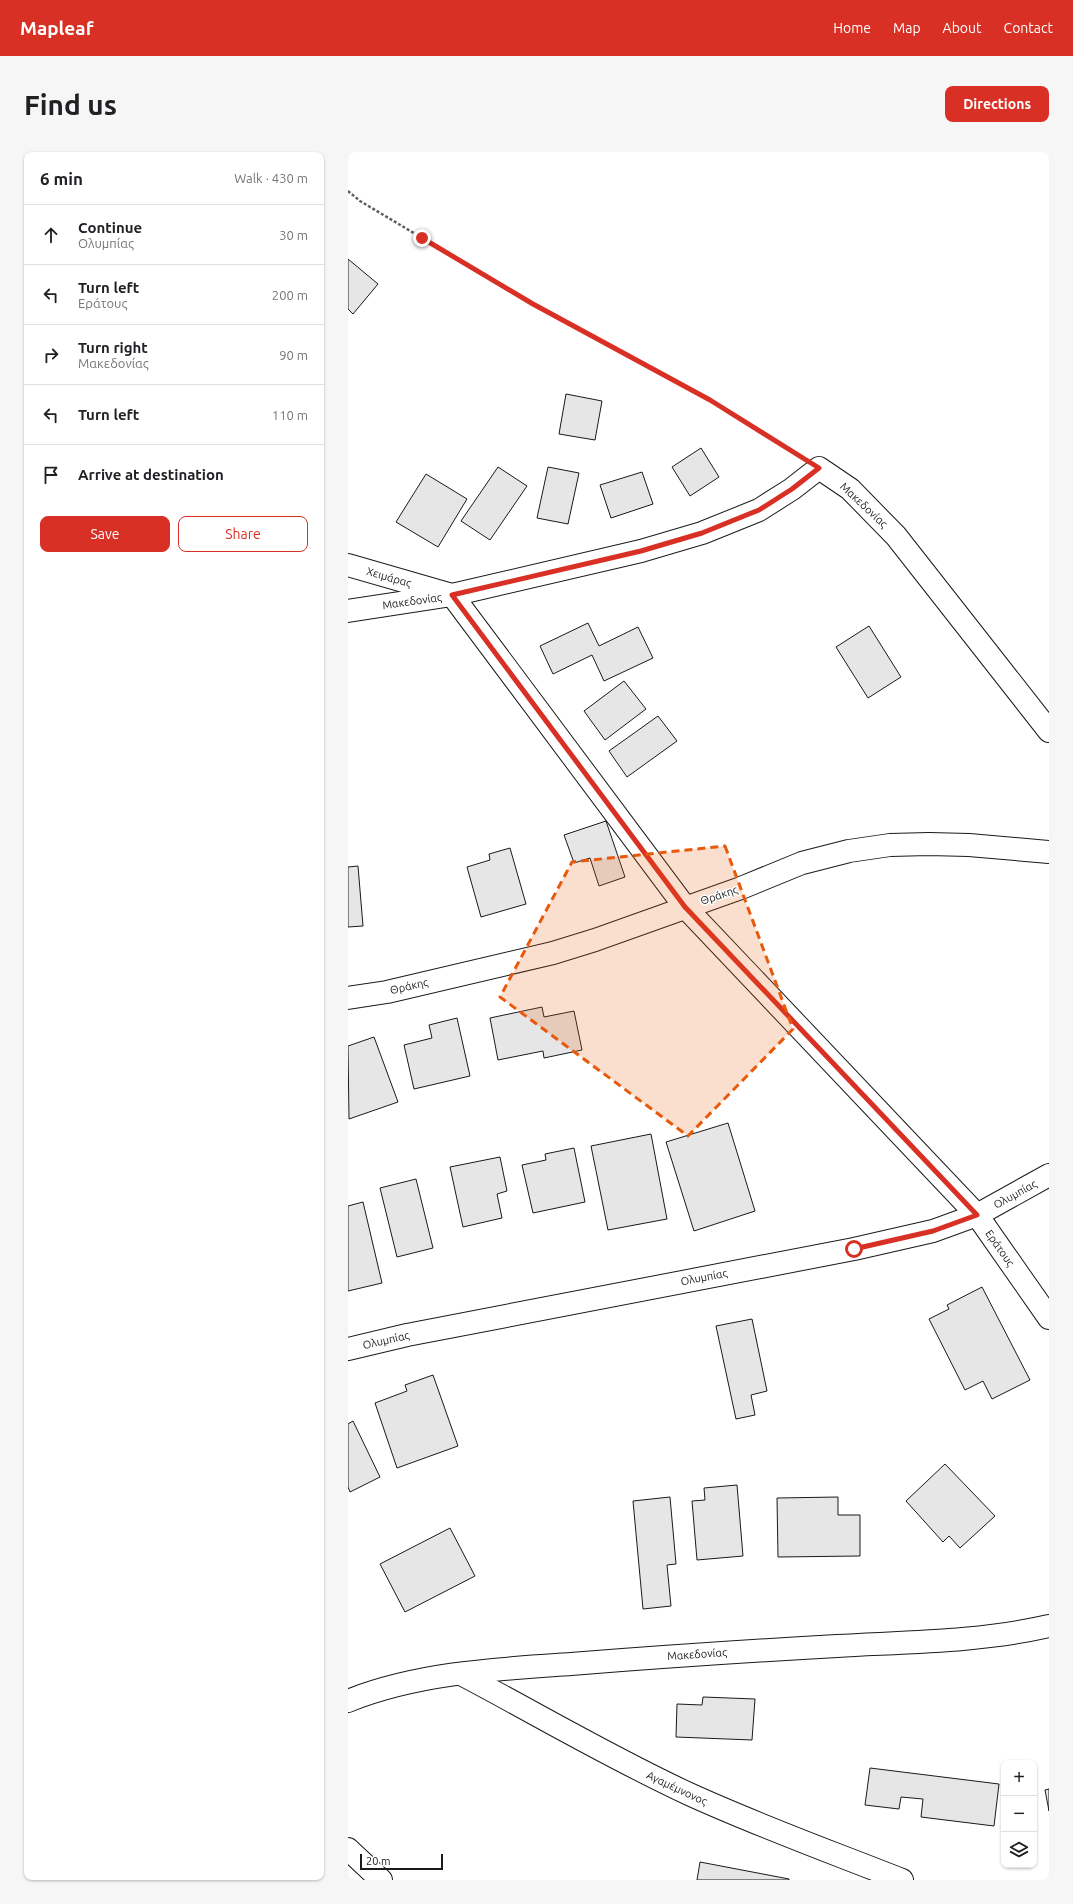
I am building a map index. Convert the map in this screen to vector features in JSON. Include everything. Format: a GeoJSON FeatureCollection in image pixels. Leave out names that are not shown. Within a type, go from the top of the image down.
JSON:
{"type":"FeatureCollection","features":[{"type":"Feature","properties":{"kind":"street","name":"Μακεδονίας"},"geometry":{"type":"LineString","coordinates":[[348,611],[452,595],[641,551],[702,533],[759,510],[792,489],[819,468],[850,489],[896,536],[1049,731]]}},
{"type":"Feature","properties":{"kind":"street","name":"Χειμάρας"},"geometry":{"type":"LineString","coordinates":[[348,565],[452,595]]}},
{"type":"Feature","properties":{"kind":"street","name":"Εράτους"},"geometry":{"type":"LineString","coordinates":[[452,595],[685,907],[977,1215],[1049,1318]]}},
{"type":"Feature","properties":{"kind":"street","name":"Θράκης"},"geometry":{"type":"LineString","coordinates":[[348,998],[387,992],[554,953],[741,888],[802,863],[849,851],[890,845],[929,844],[970,845],[1049,852]]}},
{"type":"Feature","properties":{"kind":"street","name":"Ολυμπίας"},"geometry":{"type":"LineString","coordinates":[[348,1349],[407,1335],[854,1249],[933,1231],[977,1215],[1049,1175]]}},
{"type":"Feature","properties":{"kind":"street","name":"Μακεδονίας"},"geometry":{"type":"LineString","coordinates":[[348,1701],[386,1687],[461,1674],[513,1668],[698,1654],[991,1636],[1049,1626]]}},
{"type":"Feature","properties":{"kind":"street","name":"Αγαμέμνονος"},"geometry":{"type":"LineString","coordinates":[[461,1674],[624,1762],[688,1793],[748,1820],[902,1880]]}},
{"type":"Feature","properties":{"kind":"street"},"geometry":{"type":"LineString","coordinates":[[348,1849],[381,1880]]}},
{"type":"Feature","properties":{"kind":"path"},"geometry":{"type":"LineString","coordinates":[[348,191],[360,201],[533,304],[710,400],[819,468]]}},
{"type":"Feature","properties":{"kind":"highlighted area"},"geometry":{"type":"Polygon","coordinates":[[[725,846],[793,1029],[688,1136],[500,997],[572,862],[725,846]]]}},
{"type":"Feature","properties":{"kind":"building"},"geometry":{"type":"Polygon","coordinates":[[[348,259],[378,284],[353,314],[348,309],[348,259]]]}},
{"type":"Feature","properties":{"kind":"building"},"geometry":{"type":"Polygon","coordinates":[[[566,394],[602,401],[595,440],[559,434],[566,394]]]}},
{"type":"Feature","properties":{"kind":"building"},"geometry":{"type":"Polygon","coordinates":[[[701,448],[719,477],[690,496],[672,467],[701,448]]]}},
{"type":"Feature","properties":{"kind":"building"},"geometry":{"type":"Polygon","coordinates":[[[498,467],[527,486],[490,540],[461,521],[498,467]]]}},
{"type":"Feature","properties":{"kind":"building"},"geometry":{"type":"Polygon","coordinates":[[[548,467],[579,473],[568,524],[537,518],[548,467]]]}},
{"type":"Feature","properties":{"kind":"building"},"geometry":{"type":"Polygon","coordinates":[[[642,472],[653,504],[611,518],[600,485],[642,472]]]}},
{"type":"Feature","properties":{"kind":"building"},"geometry":{"type":"Polygon","coordinates":[[[426,474],[467,499],[438,547],[396,522],[426,474]]]}},
{"type":"Feature","properties":{"kind":"building"},"geometry":{"type":"Polygon","coordinates":[[[588,623],[599,646],[638,627],[653,658],[604,681],[592,655],[553,674],[540,646],[588,623]]]}},
{"type":"Feature","properties":{"kind":"building"},"geometry":{"type":"Polygon","coordinates":[[[869,626],[901,677],[868,698],[836,647],[869,626]]]}},
{"type":"Feature","properties":{"kind":"building"},"geometry":{"type":"Polygon","coordinates":[[[624,681],[646,709],[605,740],[584,711],[624,681]]]}},
{"type":"Feature","properties":{"kind":"building"},"geometry":{"type":"Polygon","coordinates":[[[658,716],[677,741],[627,777],[609,751],[658,716]]]}},
{"type":"Feature","properties":{"kind":"building"},"geometry":{"type":"Polygon","coordinates":[[[606,821],[625,877],[599,886],[590,858],[574,863],[564,835],[606,821]]]}},
{"type":"Feature","properties":{"kind":"building"},"geometry":{"type":"Polygon","coordinates":[[[510,848],[526,904],[481,917],[467,867],[490,860],[489,854],[510,848]]]}},
{"type":"Feature","properties":{"kind":"building"},"geometry":{"type":"Polygon","coordinates":[[[358,866],[363,926],[348,927],[348,867],[358,866]]]}},
{"type":"Feature","properties":{"kind":"building"},"geometry":{"type":"Polygon","coordinates":[[[542,1007],[544,1017],[574,1011],[582,1050],[544,1058],[543,1051],[498,1060],[490,1018],[542,1007]]]}},
{"type":"Feature","properties":{"kind":"building"},"geometry":{"type":"Polygon","coordinates":[[[457,1018],[470,1076],[414,1089],[404,1045],[432,1038],[429,1025],[457,1018]]]}},
{"type":"Feature","properties":{"kind":"building"},"geometry":{"type":"Polygon","coordinates":[[[374,1037],[398,1102],[349,1119],[348,1046],[374,1037]]]}},
{"type":"Feature","properties":{"kind":"building"},"geometry":{"type":"Polygon","coordinates":[[[728,1123],[755,1211],[694,1231],[666,1142],[728,1123]]]}},
{"type":"Feature","properties":{"kind":"building"},"geometry":{"type":"Polygon","coordinates":[[[651,1134],[667,1219],[608,1230],[591,1146],[651,1134]]]}},
{"type":"Feature","properties":{"kind":"building"},"geometry":{"type":"Polygon","coordinates":[[[574,1148],[585,1202],[533,1213],[522,1165],[546,1160],[545,1154],[574,1148]]]}},
{"type":"Feature","properties":{"kind":"building"},"geometry":{"type":"Polygon","coordinates":[[[500,1157],[507,1191],[497,1194],[502,1218],[463,1227],[450,1167],[500,1157]]]}},
{"type":"Feature","properties":{"kind":"building"},"geometry":{"type":"Polygon","coordinates":[[[416,1179],[433,1248],[397,1257],[380,1188],[416,1179]]]}},
{"type":"Feature","properties":{"kind":"building"},"geometry":{"type":"Polygon","coordinates":[[[363,1202],[382,1283],[348,1291],[348,1206],[363,1202]]]}},
{"type":"Feature","properties":{"kind":"building"},"geometry":{"type":"Polygon","coordinates":[[[982,1287],[1030,1380],[992,1399],[983,1381],[965,1390],[929,1319],[949,1309],[947,1305],[982,1287]]]}},
{"type":"Feature","properties":{"kind":"building"},"geometry":{"type":"Polygon","coordinates":[[[752,1319],[767,1391],[751,1395],[755,1415],[736,1419],[716,1326],[752,1319]]]}},
{"type":"Feature","properties":{"kind":"building"},"geometry":{"type":"Polygon","coordinates":[[[433,1375],[458,1446],[397,1468],[375,1403],[407,1391],[405,1385],[433,1375]]]}},
{"type":"Feature","properties":{"kind":"building"},"geometry":{"type":"Polygon","coordinates":[[[353,1421],[380,1477],[350,1492],[348,1487],[348,1424],[353,1421]]]}},
{"type":"Feature","properties":{"kind":"building"},"geometry":{"type":"Polygon","coordinates":[[[945,1464],[995,1516],[960,1548],[949,1536],[943,1542],[906,1501],[945,1464]]]}},
{"type":"Feature","properties":{"kind":"building"},"geometry":{"type":"Polygon","coordinates":[[[737,1485],[743,1556],[697,1560],[692,1501],[705,1500],[704,1488],[737,1485]]]}},
{"type":"Feature","properties":{"kind":"building"},"geometry":{"type":"Polygon","coordinates":[[[670,1497],[676,1564],[667,1565],[671,1606],[643,1609],[633,1501],[670,1497]]]}},
{"type":"Feature","properties":{"kind":"building"},"geometry":{"type":"Polygon","coordinates":[[[838,1497],[838,1515],[860,1515],[860,1556],[778,1557],[777,1498],[838,1497]]]}},
{"type":"Feature","properties":{"kind":"building"},"geometry":{"type":"Polygon","coordinates":[[[450,1528],[475,1576],[405,1612],[380,1564],[450,1528]]]}},
{"type":"Feature","properties":{"kind":"building"},"geometry":{"type":"Polygon","coordinates":[[[703,1697],[755,1699],[752,1740],[676,1737],[677,1704],[702,1705],[703,1697]]]}},
{"type":"Feature","properties":{"kind":"building"},"geometry":{"type":"Polygon","coordinates":[[[870,1768],[999,1784],[994,1826],[921,1817],[923,1799],[901,1797],[899,1809],[865,1805],[870,1768]]]}},
{"type":"Feature","properties":{"kind":"building"},"geometry":{"type":"Polygon","coordinates":[[[1049,1789],[1049,1811],[1045,1790],[1049,1789]]]}},
{"type":"Feature","properties":{"kind":"building"},"geometry":{"type":"Polygon","coordinates":[[[700,1862],[789,1879],[789,1880],[697,1880],[700,1862]]]}},
{"type":"Feature","properties":{"kind":"route"},"geometry":{"type":"LineString","coordinates":[[422,238],[533,304],[710,400],[819,468],[792,489],[759,510],[745,517],[702,533],[641,551],[452,595],[685,907],[977,1215],[933,1231],[854,1249]]}}]}
